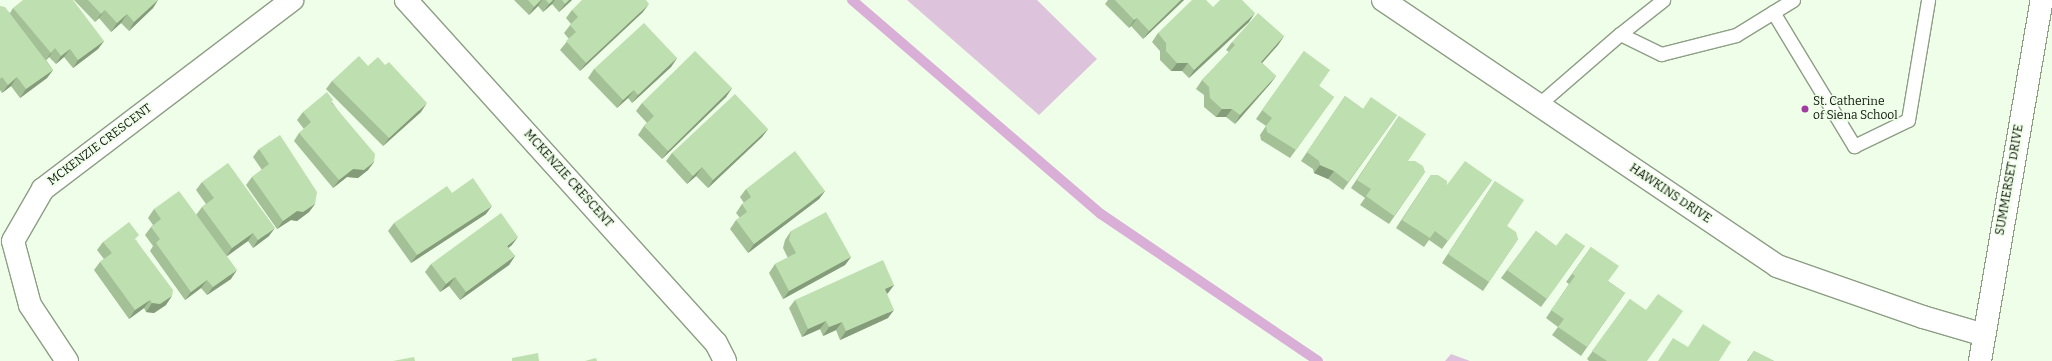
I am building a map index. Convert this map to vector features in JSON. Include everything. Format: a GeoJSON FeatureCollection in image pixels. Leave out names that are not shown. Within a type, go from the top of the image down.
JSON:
{"type":"FeatureCollection","features":[{"type":"Feature","properties":{"kind":"street","name":"MCKENZIE CRESCENT"},"geometry":{"type":"LineString","coordinates":[[67,361],[30,305],[13,241],[43,188],[292,0]]}},
{"type":"Feature","properties":{"kind":"street","name":"MCKENZIE CRESCENT"},"geometry":{"type":"LineString","coordinates":[[406,0],[716,343],[725,361]]}},
{"type":"Feature","properties":{"kind":"street","name":"HAWKINS DRIVE"},"geometry":{"type":"LineString","coordinates":[[1383,0],[1777,266],[1923,317],[1984,334]]}},
{"type":"Feature","properties":{"kind":"street","name":"SUMMERSET DRIVE"},"geometry":{"type":"LineString","coordinates":[[1980,361],[2042,0]]}},
{"type":"Feature","properties":{"kind":"lane"},"geometry":{"type":"LineString","coordinates":[[1538,105],[1620,34],[1663,0]]}},
{"type":"Feature","properties":{"kind":"lane"},"geometry":{"type":"LineString","coordinates":[[1620,34],[1661,54],[1736,35],[1793,0]]}},
{"type":"Feature","properties":{"kind":"lane"},"geometry":{"type":"LineString","coordinates":[[1773,12],[1854,146],[1908,120],[1928,0]]}},
{"type":"Feature","properties":{"kind":"shaded area"},"geometry":{"type":"Polygon","coordinates":[[[907,0],[1037,0],[1097,59],[1039,115],[907,0]]]}},
{"type":"Feature","properties":{"kind":"shaded area"},"geometry":{"type":"Polygon","coordinates":[[[1451,354],[1470,361],[1445,361],[1451,354]]]}},
{"type":"Feature","properties":{"kind":"building"},"geometry":{"type":"Polygon","coordinates":[[[23,0],[73,0],[104,41],[78,60],[70,49],[61,56],[55,48],[51,53],[13,8],[23,0]]]}},
{"type":"Feature","properties":{"kind":"building"},"geometry":{"type":"Polygon","coordinates":[[[88,0],[158,0],[134,22],[127,14],[117,23],[105,10],[101,14],[88,0]]]}},
{"type":"Feature","properties":{"kind":"building"},"geometry":{"type":"Polygon","coordinates":[[[528,0],[541,0],[534,7],[528,0]]]}},
{"type":"Feature","properties":{"kind":"building"},"geometry":{"type":"Polygon","coordinates":[[[546,0],[553,0],[549,4],[546,0]]]}},
{"type":"Feature","properties":{"kind":"building"},"geometry":{"type":"Polygon","coordinates":[[[562,0],[569,0],[565,4],[562,0]]]}},
{"type":"Feature","properties":{"kind":"building"},"geometry":{"type":"Polygon","coordinates":[[[582,0],[646,0],[649,4],[586,63],[566,41],[576,32],[570,25],[578,17],[572,10],[582,0]]]}},
{"type":"Feature","properties":{"kind":"building"},"geometry":{"type":"Polygon","coordinates":[[[1115,0],[1181,0],[1149,31],[1137,18],[1134,20],[1115,0]]]}},
{"type":"Feature","properties":{"kind":"building"},"geometry":{"type":"Polygon","coordinates":[[[1192,0],[1206,0],[1213,7],[1220,0],[1242,0],[1255,13],[1194,70],[1188,63],[1177,63],[1166,51],[1166,43],[1158,33],[1192,0]]]}},
{"type":"Feature","properties":{"kind":"building"},"geometry":{"type":"Polygon","coordinates":[[[0,6],[5,7],[53,70],[26,89],[17,77],[8,85],[2,77],[0,79],[0,6]]]}},
{"type":"Feature","properties":{"kind":"building"},"geometry":{"type":"Polygon","coordinates":[[[1258,13],[1284,36],[1261,62],[1276,76],[1240,115],[1232,109],[1222,109],[1210,98],[1209,87],[1202,80],[1235,45],[1232,42],[1258,13]]]}},
{"type":"Feature","properties":{"kind":"building"},"geometry":{"type":"Polygon","coordinates":[[[644,23],[677,58],[638,95],[634,90],[623,100],[594,69],[644,23]]]}},
{"type":"Feature","properties":{"kind":"building"},"geometry":{"type":"Polygon","coordinates":[[[695,51],[732,88],[668,151],[644,126],[654,116],[642,103],[695,51]]]}},
{"type":"Feature","properties":{"kind":"building"},"geometry":{"type":"Polygon","coordinates":[[[1304,51],[1330,70],[1319,86],[1334,97],[1296,150],[1267,132],[1266,126],[1272,118],[1262,110],[1304,51]]]}},
{"type":"Feature","properties":{"kind":"building"},"geometry":{"type":"Polygon","coordinates":[[[359,56],[368,66],[378,57],[385,65],[389,62],[427,103],[389,138],[332,81],[359,56]]]}},
{"type":"Feature","properties":{"kind":"building"},"geometry":{"type":"Polygon","coordinates":[[[327,92],[333,100],[331,102],[375,154],[374,162],[364,170],[353,169],[339,180],[299,133],[311,122],[303,112],[327,92]]]}},
{"type":"Feature","properties":{"kind":"building"},"geometry":{"type":"Polygon","coordinates":[[[735,94],[768,129],[713,180],[702,167],[693,176],[672,153],[735,94]]]}},
{"type":"Feature","properties":{"kind":"building"},"geometry":{"type":"Polygon","coordinates":[[[1345,96],[1363,109],[1371,97],[1397,115],[1348,182],[1334,171],[1320,165],[1319,161],[1307,152],[1345,96]]]}},
{"type":"Feature","properties":{"kind":"building"},"geometry":{"type":"Polygon","coordinates":[[[1399,116],[1426,134],[1408,161],[1415,161],[1423,166],[1425,172],[1394,216],[1366,196],[1371,189],[1357,180],[1399,116]]]}},
{"type":"Feature","properties":{"kind":"building"},"geometry":{"type":"Polygon","coordinates":[[[280,135],[317,192],[315,204],[303,212],[297,211],[283,221],[252,177],[269,164],[259,149],[280,135]]]}},
{"type":"Feature","properties":{"kind":"building"},"geometry":{"type":"Polygon","coordinates":[[[795,151],[825,191],[754,244],[736,220],[747,212],[742,204],[751,197],[746,189],[795,151]]]}},
{"type":"Feature","properties":{"kind":"building"},"geometry":{"type":"Polygon","coordinates":[[[1465,161],[1492,180],[1448,241],[1435,231],[1430,238],[1402,220],[1431,175],[1438,175],[1447,181],[1447,185],[1465,161]]]}},
{"type":"Feature","properties":{"kind":"building"},"geometry":{"type":"Polygon","coordinates":[[[228,163],[275,228],[258,240],[253,233],[232,248],[202,207],[214,198],[202,182],[228,163]]]}},
{"type":"Feature","properties":{"kind":"building"},"geometry":{"type":"Polygon","coordinates":[[[473,178],[492,206],[417,255],[394,223],[447,186],[452,193],[473,178]]]}},
{"type":"Feature","properties":{"kind":"building"},"geometry":{"type":"Polygon","coordinates":[[[1495,181],[1524,200],[1507,226],[1516,232],[1518,239],[1489,282],[1448,254],[1495,181]]]}},
{"type":"Feature","properties":{"kind":"building"},"geometry":{"type":"Polygon","coordinates":[[[179,191],[237,270],[213,287],[207,280],[191,292],[156,243],[160,239],[151,227],[161,219],[154,209],[179,191]]]}},
{"type":"Feature","properties":{"kind":"building"},"geometry":{"type":"Polygon","coordinates":[[[826,212],[851,257],[789,291],[775,264],[796,253],[789,240],[791,231],[826,212]]]}},
{"type":"Feature","properties":{"kind":"building"},"geometry":{"type":"Polygon","coordinates":[[[501,213],[518,237],[507,246],[515,256],[466,292],[455,277],[446,284],[431,264],[501,213]]]}},
{"type":"Feature","properties":{"kind":"building"},"geometry":{"type":"Polygon","coordinates":[[[129,222],[139,235],[135,239],[173,290],[172,296],[160,304],[152,303],[150,300],[135,310],[100,262],[112,253],[103,242],[129,222]]]}},
{"type":"Feature","properties":{"kind":"building"},"geometry":{"type":"Polygon","coordinates":[[[1536,231],[1556,246],[1566,233],[1585,246],[1547,299],[1507,270],[1536,231]]]}},
{"type":"Feature","properties":{"kind":"building"},"geometry":{"type":"Polygon","coordinates":[[[1591,247],[1619,266],[1608,281],[1625,293],[1587,347],[1558,327],[1564,319],[1551,310],[1575,276],[1572,274],[1591,247]]]}},
{"type":"Feature","properties":{"kind":"building"},"geometry":{"type":"Polygon","coordinates":[[[883,260],[894,285],[885,289],[894,310],[846,331],[842,322],[829,327],[826,321],[808,329],[795,300],[883,260]]]}},
{"type":"Feature","properties":{"kind":"building"},"geometry":{"type":"Polygon","coordinates":[[[1658,294],[1683,311],[1647,361],[1607,361],[1592,351],[1630,299],[1646,310],[1658,294]]]}},
{"type":"Feature","properties":{"kind":"building"},"geometry":{"type":"Polygon","coordinates":[[[1703,324],[1731,342],[1719,361],[1658,361],[1673,338],[1688,347],[1703,324]]]}},
{"type":"Feature","properties":{"kind":"building"},"geometry":{"type":"Polygon","coordinates":[[[1754,351],[1774,361],[1748,361],[1754,351]]]}},
{"type":"Feature","properties":{"kind":"building"},"geometry":{"type":"Polygon","coordinates":[[[538,353],[539,361],[512,361],[512,358],[538,353]]]}},
{"type":"Feature","properties":{"kind":"building"},"geometry":{"type":"Polygon","coordinates":[[[414,357],[415,361],[393,361],[414,357]]]}},
{"type":"Feature","properties":{"kind":"building"},"geometry":{"type":"Polygon","coordinates":[[[596,358],[597,361],[585,361],[596,358]]]}},
{"type":"Feature","properties":{"kind":"waterway"},"geometry":{"type":"LineString","coordinates":[[852,0],[1101,214],[1318,361]]}},
{"type":"Feature","properties":{"kind":"place","name":"St. Catherine of Siena School"},"geometry":{"type":"Point","coordinates":[1805,109]}}]}
